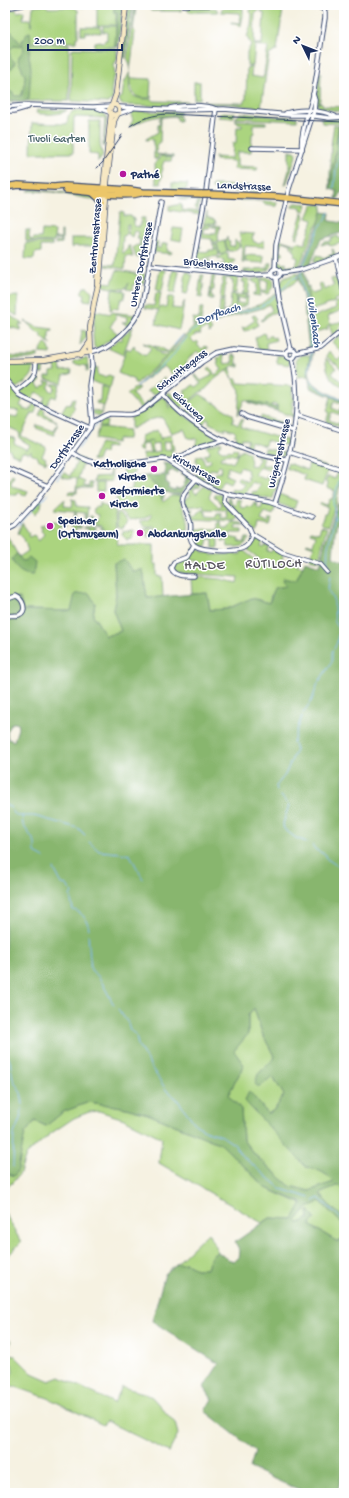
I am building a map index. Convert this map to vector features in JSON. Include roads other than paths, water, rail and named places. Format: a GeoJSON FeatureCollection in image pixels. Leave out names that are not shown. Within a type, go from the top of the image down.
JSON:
{"type":"FeatureCollection","features":[{"type":"Feature","properties":{"kind":"main road","name":"Landstrasse"},"geometry":{"type":"LineString","coordinates":[[5,183],[143,192],[287,197],[344,204]]}},
{"type":"Feature","properties":{"kind":"main road","name":"Landstrasse"},"geometry":{"type":"LineString","coordinates":[[5,187],[18,185]]}},
{"type":"Feature","properties":{"kind":"main road","name":"Landstrasse"},"geometry":{"type":"LineString","coordinates":[[54,187],[91,192],[104,190]]}},
{"type":"Feature","properties":{"kind":"main road"},"geometry":{"type":"LineString","coordinates":[[91,192],[102,201]]}},
{"type":"Feature","properties":{"kind":"street"},"geometry":{"type":"LineString","coordinates":[[5,8],[23,5]]}},
{"type":"Feature","properties":{"kind":"street"},"geometry":{"type":"LineString","coordinates":[[184,5],[316,6],[323,9],[325,12],[311,113],[302,149],[287,197],[276,245],[275,269],[272,271],[273,276],[276,278],[291,350],[296,354]]}},
{"type":"Feature","properties":{"kind":"street"},"geometry":{"type":"LineString","coordinates":[[323,9],[331,5]]}},
{"type":"Feature","properties":{"kind":"street"},"geometry":{"type":"LineString","coordinates":[[104,190],[111,151],[114,121],[120,110],[116,94],[126,6]]}},
{"type":"Feature","properties":{"kind":"street"},"geometry":{"type":"LineString","coordinates":[[104,190],[111,105],[116,94]]}},
{"type":"Feature","properties":{"kind":"street"},"geometry":{"type":"LineString","coordinates":[[5,107],[23,107],[33,105],[93,107],[111,105],[135,108],[169,109],[190,106],[298,115],[311,113]]}},
{"type":"Feature","properties":{"kind":"street"},"geometry":{"type":"LineString","coordinates":[[22,114],[24,109],[28,106]]}},
{"type":"Feature","properties":{"kind":"street"},"geometry":{"type":"LineString","coordinates":[[14,111],[21,107]]}},
{"type":"Feature","properties":{"kind":"street"},"geometry":{"type":"LineString","coordinates":[[21,107],[22,114]]}},
{"type":"Feature","properties":{"kind":"street"},"geometry":{"type":"LineString","coordinates":[[93,107],[117,114],[135,108]]}},
{"type":"Feature","properties":{"kind":"street"},"geometry":{"type":"LineString","coordinates":[[192,270],[206,194],[216,109]]}},
{"type":"Feature","properties":{"kind":"street"},"geometry":{"type":"LineString","coordinates":[[5,111],[20,112],[22,114]]}},
{"type":"Feature","properties":{"kind":"street"},"geometry":{"type":"LineString","coordinates":[[285,114],[291,111],[311,113],[329,118],[344,117]]}},
{"type":"Feature","properties":{"kind":"street"},"geometry":{"type":"LineString","coordinates":[[302,149],[302,139],[311,113]]}},
{"type":"Feature","properties":{"kind":"street"},"geometry":{"type":"LineString","coordinates":[[298,115],[303,118],[306,124]]}},
{"type":"Feature","properties":{"kind":"street"},"geometry":{"type":"LineString","coordinates":[[108,146],[111,151]]}},
{"type":"Feature","properties":{"kind":"street"},"geometry":{"type":"LineString","coordinates":[[252,148],[302,149]]}},
{"type":"Feature","properties":{"kind":"street","name":"Zentrumsstrasse"},"geometry":{"type":"LineString","coordinates":[[97,285],[96,277],[104,190]]}},
{"type":"Feature","properties":{"kind":"street","name":"Zentrumsstrasse"},"geometry":{"type":"LineString","coordinates":[[91,352],[90,342],[92,317],[97,285],[100,276],[104,190]]}},
{"type":"Feature","properties":{"kind":"street","name":"Untere Dorfstrasse"},"geometry":{"type":"LineString","coordinates":[[91,352],[98,351],[108,345],[127,329],[136,318],[142,305],[161,202]]}},
{"type":"Feature","properties":{"kind":"street"},"geometry":{"type":"LineString","coordinates":[[275,269],[280,273],[298,271],[344,255]]}},
{"type":"Feature","properties":{"kind":"street"},"geometry":{"type":"LineString","coordinates":[[336,258],[344,292]]}},
{"type":"Feature","properties":{"kind":"street","name":"Brüelstrasse"},"geometry":{"type":"LineString","coordinates":[[149,265],[250,276],[272,274]]}},
{"type":"Feature","properties":{"kind":"street"},"geometry":{"type":"LineString","coordinates":[[276,278],[280,276],[280,273]]}},
{"type":"Feature","properties":{"kind":"street"},"geometry":{"type":"LineString","coordinates":[[291,350],[287,354],[288,358],[292,358],[296,354],[308,352],[324,346],[344,329]]}},
{"type":"Feature","properties":{"kind":"street"},"geometry":{"type":"LineString","coordinates":[[81,355],[90,342]]}},
{"type":"Feature","properties":{"kind":"street","name":"Schmittegass"},"geometry":{"type":"LineString","coordinates":[[92,422],[109,414],[129,416],[143,410],[202,362],[220,352],[234,350],[287,354]]}},
{"type":"Feature","properties":{"kind":"street"},"geometry":{"type":"LineString","coordinates":[[5,361],[36,361],[81,355],[91,352]]}},
{"type":"Feature","properties":{"kind":"street","name":"Dorfstrasse"},"geometry":{"type":"LineString","coordinates":[[5,530],[12,527],[19,521],[48,486],[90,428],[92,422],[89,386],[92,366],[91,352]]}},
{"type":"Feature","properties":{"kind":"street","name":"Wigartestrasse"},"geometry":{"type":"LineString","coordinates":[[275,503],[289,452],[296,415],[297,388],[292,358]]}},
{"type":"Feature","properties":{"kind":"street"},"geometry":{"type":"LineString","coordinates":[[16,391],[35,374],[36,361]]}},
{"type":"Feature","properties":{"kind":"street"},"geometry":{"type":"LineString","coordinates":[[5,379],[16,391],[28,400],[90,428]]}},
{"type":"Feature","properties":{"kind":"street","name":"Eichweg"},"geometry":{"type":"LineString","coordinates":[[163,394],[191,422],[225,440],[262,455],[287,460]]}},
{"type":"Feature","properties":{"kind":"street"},"geometry":{"type":"LineString","coordinates":[[242,414],[247,417],[294,431]]}},
{"type":"Feature","properties":{"kind":"street"},"geometry":{"type":"LineString","coordinates":[[296,415],[344,431]]}},
{"type":"Feature","properties":{"kind":"street"},"geometry":{"type":"LineString","coordinates":[[170,461],[200,447],[225,440]]}},
{"type":"Feature","properties":{"kind":"street","name":"Kirchstrasse"},"geometry":{"type":"LineString","coordinates":[[72,452],[82,458],[102,464],[112,465],[163,459],[170,461],[216,491],[275,503],[312,517]]}},
{"type":"Feature","properties":{"kind":"street"},"geometry":{"type":"LineString","coordinates":[[289,452],[344,470]]}},
{"type":"Feature","properties":{"kind":"street"},"geometry":{"type":"LineString","coordinates":[[5,468],[48,486]]}},
{"type":"Feature","properties":{"kind":"street"},"geometry":{"type":"LineString","coordinates":[[196,479],[186,491],[182,502],[190,521],[190,539],[194,545],[205,550],[238,550],[248,545],[252,534],[249,527],[226,503],[226,494]]}},
{"type":"Feature","properties":{"kind":"street"},"geometry":{"type":"LineString","coordinates":[[252,534],[282,552],[320,564],[327,572]]}},
{"type":"Feature","properties":{"kind":"street"},"geometry":{"type":"LineString","coordinates":[[194,545],[188,557],[174,562],[171,568],[175,574],[194,576]]}},
{"type":"Feature","properties":{"kind":"street"},"geometry":{"type":"LineString","coordinates":[[5,600],[16,596],[21,599],[24,605],[20,614],[5,616]]}},
{"type":"Feature","properties":{"kind":"waterway","name":"Dorfbach"},"geometry":{"type":"LineString","coordinates":[[334,189],[336,169],[340,153],[339,137],[344,127]]}},
{"type":"Feature","properties":{"kind":"waterway","name":"Dorfbach"},"geometry":{"type":"LineString","coordinates":[[302,268],[319,228],[329,212]]}},
{"type":"Feature","properties":{"kind":"waterway","name":"Dorfbach"},"geometry":{"type":"LineString","coordinates":[[281,290],[290,280],[301,275],[301,271]]}},
{"type":"Feature","properties":{"kind":"waterway","name":"Wilenbach"},"geometry":{"type":"LineString","coordinates":[[301,275],[311,348]]}},
{"type":"Feature","properties":{"kind":"waterway","name":"Dorfbach"},"geometry":{"type":"LineString","coordinates":[[137,386],[170,359],[192,331],[200,326],[236,313],[260,307],[275,295]]}},
{"type":"Feature","properties":{"kind":"waterway"},"geometry":{"type":"LineString","coordinates":[[174,345],[183,335]]}},
{"type":"Feature","properties":{"kind":"waterway","name":"Wilenbach"},"geometry":{"type":"LineString","coordinates":[[311,351],[308,373],[310,379],[323,391],[344,401]]}},
{"type":"Feature","properties":{"kind":"waterway","name":"Dorfbach"},"geometry":{"type":"LineString","coordinates":[[78,449],[98,422]]}},
{"type":"Feature","properties":{"kind":"waterway","name":"Dorfbach"},"geometry":{"type":"LineString","coordinates":[[57,479],[64,466]]}},
{"type":"Feature","properties":{"kind":"waterway"},"geometry":{"type":"LineString","coordinates":[[330,567],[327,561],[328,547],[335,516],[333,503],[341,473]]}},
{"type":"Feature","properties":{"kind":"waterway","name":"Dorfbach"},"geometry":{"type":"LineString","coordinates":[[17,526],[49,493]]}},
{"type":"Feature","properties":{"kind":"waterway"},"geometry":{"type":"LineString","coordinates":[[330,576],[328,590],[334,601],[335,622],[338,627],[338,631]]}},
{"type":"Feature","properties":{"kind":"waterway"},"geometry":{"type":"LineString","coordinates":[[303,713],[312,700],[318,683],[332,662],[332,652],[337,643],[338,635]]}},
{"type":"Feature","properties":{"kind":"waterway"},"geometry":{"type":"LineString","coordinates":[[277,790],[276,786],[285,775],[296,750],[293,742],[302,716]]}},
{"type":"Feature","properties":{"kind":"waterway"},"geometry":{"type":"LineString","coordinates":[[281,796],[289,805],[283,824],[284,829],[296,838],[309,843]]}},
{"type":"Feature","properties":{"kind":"waterway"},"geometry":{"type":"LineString","coordinates":[[5,805],[10,807],[16,816],[22,816],[23,825],[35,842],[35,853],[44,858]]}},
{"type":"Feature","properties":{"kind":"waterway"},"geometry":{"type":"LineString","coordinates":[[22,816],[34,816],[78,828],[85,835]]}},
{"type":"Feature","properties":{"kind":"waterway"},"geometry":{"type":"LineString","coordinates":[[89,842],[99,851],[130,855],[143,879]]}},
{"type":"Feature","properties":{"kind":"waterway"},"geometry":{"type":"LineString","coordinates":[[312,845],[316,850],[326,855],[327,859],[344,868]]}},
{"type":"Feature","properties":{"kind":"waterway"},"geometry":{"type":"LineString","coordinates":[[54,869],[62,884],[67,885],[72,892],[70,896],[73,910],[79,912],[84,917],[89,929]]}},
{"type":"Feature","properties":{"kind":"waterway"},"geometry":{"type":"LineString","coordinates":[[88,934],[91,970],[99,977],[114,1005]]}},
{"type":"Feature","properties":{"kind":"waterway"},"geometry":{"type":"LineString","coordinates":[[118,1009],[128,1023],[130,1030],[136,1035],[138,1045],[167,1091],[176,1098],[196,1125],[207,1131],[222,1136],[235,1145],[240,1154],[281,1189],[310,1198]]}},
{"type":"Feature","properties":{"kind":"waterway"},"geometry":{"type":"LineString","coordinates":[[5,1049],[10,1061],[13,1079],[21,1093],[23,1104],[20,1119],[14,1134],[13,1167]]}},
{"type":"Feature","properties":{"kind":"waterway"},"geometry":{"type":"LineString","coordinates":[[313,1201],[319,1198],[344,1221]]}},
{"type":"Feature","properties":{"kind":"tram line"},"geometry":{"type":"LineString","coordinates":[[130,126],[148,117],[167,114],[344,122]]}},
{"type":"Feature","properties":{"kind":"tram line"},"geometry":{"type":"LineString","coordinates":[[97,168],[122,135]]}},
{"type":"Feature","properties":{"kind":"place","name":"Pathé"},"geometry":{"type":"Point","coordinates":[123,174]}},
{"type":"Feature","properties":{"kind":"place","name":"Katholische Kirche"},"geometry":{"type":"Point","coordinates":[154,469]}},
{"type":"Feature","properties":{"kind":"place","name":"Reformierte Kirche"},"geometry":{"type":"Point","coordinates":[102,496]}},
{"type":"Feature","properties":{"kind":"place","name":"Speicher (Ortsmuseum)"},"geometry":{"type":"Point","coordinates":[50,526]}},
{"type":"Feature","properties":{"kind":"place","name":"Abdankungshalle"},"geometry":{"type":"Point","coordinates":[140,533]}},
{"type":"Feature","properties":{"kind":"district","name":"RÜTILOCH"},"geometry":{"type":"Point","coordinates":[274,562]}},
{"type":"Feature","properties":{"kind":"district","name":"HALDE"},"geometry":{"type":"Point","coordinates":[205,564]}},
{"type":"Feature","properties":{"kind":"park label","name":"Tivoli Garten"},"geometry":{"type":"Point","coordinates":[57,138]}}]}
